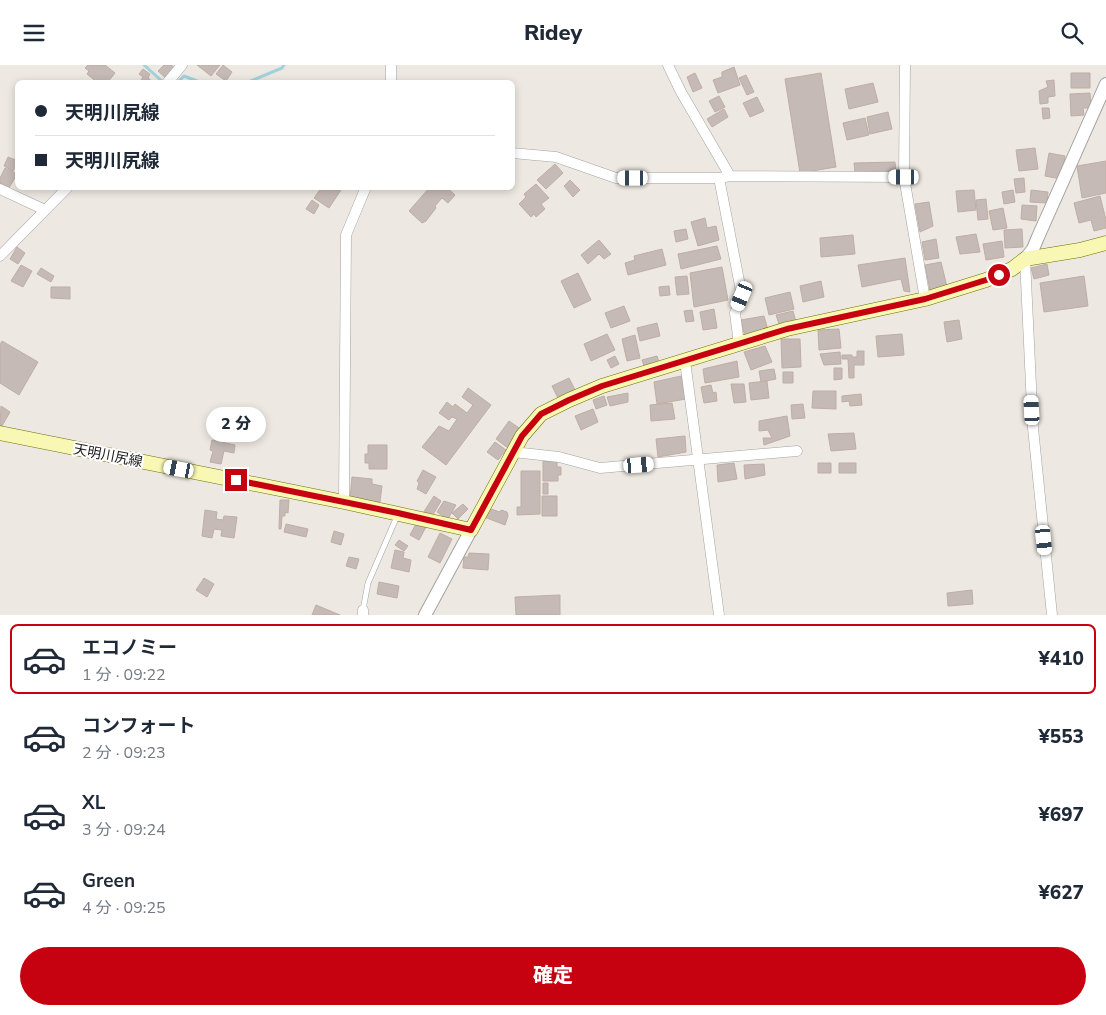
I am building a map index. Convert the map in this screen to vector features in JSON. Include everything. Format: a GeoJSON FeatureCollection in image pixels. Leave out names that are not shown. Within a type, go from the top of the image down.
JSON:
{"type":"FeatureCollection","features":[{"type":"Feature","properties":{"kind":"main road"},"geometry":{"type":"LineString","coordinates":[[471,530],[522,436],[541,414],[602,386],[787,329],[925,299],[986,280],[1012,269],[1025,259],[1080,250],[1106,243]]}},
{"type":"Feature","properties":{"kind":"main road","name":"天明川尻線"},"geometry":{"type":"LineString","coordinates":[[0,433],[398,513],[471,530]]}},
{"type":"Feature","properties":{"kind":"street"},"geometry":{"type":"LineString","coordinates":[[170,80],[182,65]]}},
{"type":"Feature","properties":{"kind":"street"},"geometry":{"type":"LineString","coordinates":[[391,65],[391,80]]}},
{"type":"Feature","properties":{"kind":"street"},"geometry":{"type":"LineString","coordinates":[[668,65],[681,92],[730,176]]}},
{"type":"Feature","properties":{"kind":"street"},"geometry":{"type":"LineString","coordinates":[[905,65],[904,177],[925,299]]}},
{"type":"Feature","properties":{"kind":"street"},"geometry":{"type":"LineString","coordinates":[[1052,615],[1033,428],[1025,259],[1038,237],[1106,84]]}},
{"type":"Feature","properties":{"kind":"street"},"geometry":{"type":"LineString","coordinates":[[515,153],[556,157],[616,178],[719,178],[730,176],[904,177]]}},
{"type":"Feature","properties":{"kind":"street"},"geometry":{"type":"LineString","coordinates":[[719,178],[742,296],[735,313],[739,344]]}},
{"type":"Feature","properties":{"kind":"street"},"geometry":{"type":"LineString","coordinates":[[0,189],[45,210]]}},
{"type":"Feature","properties":{"kind":"street"},"geometry":{"type":"LineString","coordinates":[[0,256],[65,190]]}},
{"type":"Feature","properties":{"kind":"street"},"geometry":{"type":"LineString","coordinates":[[344,502],[346,235],[365,190]]}},
{"type":"Feature","properties":{"kind":"street"},"geometry":{"type":"LineString","coordinates":[[685,361],[719,615]]}},
{"type":"Feature","properties":{"kind":"street"},"geometry":{"type":"LineString","coordinates":[[513,452],[559,457],[600,468],[797,451]]}},
{"type":"Feature","properties":{"kind":"street"},"geometry":{"type":"LineString","coordinates":[[425,615],[471,530]]}},
{"type":"Feature","properties":{"kind":"lane"},"geometry":{"type":"LineString","coordinates":[[363,612],[368,583],[398,513]]}},
{"type":"Feature","properties":{"kind":"building"},"geometry":{"type":"Polygon","coordinates":[[[88,65],[105,65],[115,73],[109,80],[94,80],[87,74],[89,71],[85,68],[88,65]]]}},
{"type":"Feature","properties":{"kind":"building"},"geometry":{"type":"Polygon","coordinates":[[[164,65],[171,65],[176,69],[167,79],[158,71],[164,65]]]}},
{"type":"Feature","properties":{"kind":"building"},"geometry":{"type":"Polygon","coordinates":[[[197,65],[220,65],[211,76],[197,65]]]}},
{"type":"Feature","properties":{"kind":"building"},"geometry":{"type":"Polygon","coordinates":[[[223,65],[232,72],[227,80],[216,74],[223,65]]]}},
{"type":"Feature","properties":{"kind":"building"},"geometry":{"type":"Polygon","coordinates":[[[734,67],[740,85],[718,93],[713,80],[722,77],[722,72],[734,67]]]}},
{"type":"Feature","properties":{"kind":"building"},"geometry":{"type":"Polygon","coordinates":[[[143,69],[150,74],[148,78],[150,80],[141,80],[143,77],[139,74],[143,69]]]}},
{"type":"Feature","properties":{"kind":"building"},"geometry":{"type":"Polygon","coordinates":[[[695,73],[702,88],[693,92],[687,77],[695,73]]]}},
{"type":"Feature","properties":{"kind":"building"},"geometry":{"type":"Polygon","coordinates":[[[821,73],[836,167],[800,173],[785,79],[821,73]]]}},
{"type":"Feature","properties":{"kind":"building"},"geometry":{"type":"Polygon","coordinates":[[[1071,73],[1090,73],[1090,88],[1071,88],[1071,73]]]}},
{"type":"Feature","properties":{"kind":"building"},"geometry":{"type":"Polygon","coordinates":[[[746,75],[754,92],[747,95],[739,78],[746,75]]]}},
{"type":"Feature","properties":{"kind":"building"},"geometry":{"type":"Polygon","coordinates":[[[1054,80],[1055,96],[1048,97],[1048,103],[1040,104],[1039,91],[1048,87],[1046,81],[1054,80]]]}},
{"type":"Feature","properties":{"kind":"building"},"geometry":{"type":"Polygon","coordinates":[[[873,83],[878,102],[849,109],[845,89],[873,83]]]}},
{"type":"Feature","properties":{"kind":"building"},"geometry":{"type":"Polygon","coordinates":[[[1090,93],[1091,108],[1083,108],[1084,115],[1071,116],[1070,94],[1090,93]]]}},
{"type":"Feature","properties":{"kind":"building"},"geometry":{"type":"Polygon","coordinates":[[[719,96],[725,107],[715,112],[709,101],[719,96]]]}},
{"type":"Feature","properties":{"kind":"building"},"geometry":{"type":"Polygon","coordinates":[[[757,97],[764,111],[750,117],[743,103],[757,97]]]}},
{"type":"Feature","properties":{"kind":"building"},"geometry":{"type":"Polygon","coordinates":[[[1042,108],[1049,108],[1050,118],[1043,119],[1042,108]]]}},
{"type":"Feature","properties":{"kind":"building"},"geometry":{"type":"Polygon","coordinates":[[[724,109],[728,117],[712,127],[707,119],[724,109]]]}},
{"type":"Feature","properties":{"kind":"building"},"geometry":{"type":"Polygon","coordinates":[[[888,112],[892,129],[870,134],[867,117],[888,112]]]}},
{"type":"Feature","properties":{"kind":"building"},"geometry":{"type":"Polygon","coordinates":[[[865,118],[869,135],[847,140],[843,123],[865,118]]]}},
{"type":"Feature","properties":{"kind":"building"},"geometry":{"type":"Polygon","coordinates":[[[1035,148],[1038,169],[1019,171],[1016,150],[1035,148]]]}},
{"type":"Feature","properties":{"kind":"building"},"geometry":{"type":"Polygon","coordinates":[[[1049,153],[1065,156],[1061,179],[1045,176],[1049,153]]]}},
{"type":"Feature","properties":{"kind":"building"},"geometry":{"type":"Polygon","coordinates":[[[8,157],[15,160],[13,171],[4,166],[8,157]]]}},
{"type":"Feature","properties":{"kind":"building"},"geometry":{"type":"Polygon","coordinates":[[[1106,161],[1106,193],[1082,198],[1077,166],[1106,161]]]}},
{"type":"Feature","properties":{"kind":"building"},"geometry":{"type":"Polygon","coordinates":[[[895,162],[896,171],[855,172],[854,163],[895,162]]]}},
{"type":"Feature","properties":{"kind":"building"},"geometry":{"type":"Polygon","coordinates":[[[555,164],[563,173],[546,189],[537,180],[555,164]]]}},
{"type":"Feature","properties":{"kind":"building"},"geometry":{"type":"Polygon","coordinates":[[[5,168],[15,173],[15,178],[9,188],[0,183],[0,178],[5,168]]]}},
{"type":"Feature","properties":{"kind":"building"},"geometry":{"type":"Polygon","coordinates":[[[1024,178],[1025,192],[1016,193],[1014,179],[1024,178]]]}},
{"type":"Feature","properties":{"kind":"building"},"geometry":{"type":"Polygon","coordinates":[[[570,180],[580,190],[573,197],[564,186],[570,180]]]}},
{"type":"Feature","properties":{"kind":"building"},"geometry":{"type":"Polygon","coordinates":[[[536,184],[549,198],[541,204],[545,209],[536,217],[534,214],[531,217],[519,204],[526,197],[524,194],[536,184]]]}},
{"type":"Feature","properties":{"kind":"building"},"geometry":{"type":"Polygon","coordinates":[[[320,190],[341,190],[329,208],[314,198],[320,190]]]}},
{"type":"Feature","properties":{"kind":"building"},"geometry":{"type":"Polygon","coordinates":[[[427,190],[449,190],[455,195],[448,203],[442,198],[426,221],[422,223],[409,211],[427,190]]]}},
{"type":"Feature","properties":{"kind":"building"},"geometry":{"type":"Polygon","coordinates":[[[974,190],[976,210],[958,212],[956,191],[974,190]]]}},
{"type":"Feature","properties":{"kind":"building"},"geometry":{"type":"Polygon","coordinates":[[[1013,190],[1015,202],[1004,204],[1002,192],[1013,190]]]}},
{"type":"Feature","properties":{"kind":"building"},"geometry":{"type":"Polygon","coordinates":[[[1031,190],[1048,192],[1047,203],[1030,202],[1031,190]]]}},
{"type":"Feature","properties":{"kind":"building"},"geometry":{"type":"Polygon","coordinates":[[[1100,196],[1106,228],[1094,231],[1091,220],[1079,223],[1074,203],[1100,196]]]}},
{"type":"Feature","properties":{"kind":"building"},"geometry":{"type":"Polygon","coordinates":[[[986,199],[988,219],[978,220],[976,200],[986,199]]]}},
{"type":"Feature","properties":{"kind":"building"},"geometry":{"type":"Polygon","coordinates":[[[312,200],[319,205],[314,214],[306,209],[312,200]]]}},
{"type":"Feature","properties":{"kind":"building"},"geometry":{"type":"Polygon","coordinates":[[[929,202],[933,226],[920,232],[915,204],[929,202]]]}},
{"type":"Feature","properties":{"kind":"building"},"geometry":{"type":"Polygon","coordinates":[[[1022,205],[1037,206],[1036,221],[1021,219],[1022,205]]]}},
{"type":"Feature","properties":{"kind":"building"},"geometry":{"type":"Polygon","coordinates":[[[1003,208],[1007,228],[993,230],[989,211],[1003,208]]]}},
{"type":"Feature","properties":{"kind":"building"},"geometry":{"type":"Polygon","coordinates":[[[705,218],[707,228],[716,226],[719,240],[698,246],[691,222],[705,218]]]}},
{"type":"Feature","properties":{"kind":"building"},"geometry":{"type":"Polygon","coordinates":[[[686,229],[688,239],[676,242],[674,231],[686,229]]]}},
{"type":"Feature","properties":{"kind":"building"},"geometry":{"type":"Polygon","coordinates":[[[1022,229],[1023,247],[1005,248],[1004,230],[1022,229]]]}},
{"type":"Feature","properties":{"kind":"building"},"geometry":{"type":"Polygon","coordinates":[[[976,234],[980,252],[960,254],[956,237],[976,234]]]}},
{"type":"Feature","properties":{"kind":"building"},"geometry":{"type":"Polygon","coordinates":[[[853,235],[855,254],[821,257],[820,238],[853,235]]]}},
{"type":"Feature","properties":{"kind":"building"},"geometry":{"type":"Polygon","coordinates":[[[936,239],[939,258],[925,260],[922,242],[936,239]]]}},
{"type":"Feature","properties":{"kind":"building"},"geometry":{"type":"Polygon","coordinates":[[[599,240],[611,254],[604,259],[599,254],[588,264],[581,255],[599,240]]]}},
{"type":"Feature","properties":{"kind":"building"},"geometry":{"type":"Polygon","coordinates":[[[1002,241],[1004,257],[986,260],[983,244],[1002,241]]]}},
{"type":"Feature","properties":{"kind":"building"},"geometry":{"type":"Polygon","coordinates":[[[717,246],[721,259],[681,269],[678,254],[717,246]]]}},
{"type":"Feature","properties":{"kind":"building"},"geometry":{"type":"Polygon","coordinates":[[[17,247],[25,253],[18,264],[10,259],[17,247]]]}},
{"type":"Feature","properties":{"kind":"building"},"geometry":{"type":"Polygon","coordinates":[[[662,249],[666,265],[628,275],[625,263],[635,260],[634,256],[662,249]]]}},
{"type":"Feature","properties":{"kind":"building"},"geometry":{"type":"Polygon","coordinates":[[[905,258],[910,292],[904,291],[901,279],[862,287],[858,265],[905,258]]]}},
{"type":"Feature","properties":{"kind":"building"},"geometry":{"type":"Polygon","coordinates":[[[941,262],[947,287],[930,290],[925,265],[941,262]]]}},
{"type":"Feature","properties":{"kind":"building"},"geometry":{"type":"Polygon","coordinates":[[[1047,264],[1049,275],[1034,279],[1031,268],[1047,264]]]}},
{"type":"Feature","properties":{"kind":"building"},"geometry":{"type":"Polygon","coordinates":[[[21,265],[32,271],[23,287],[11,281],[21,265]]]}},
{"type":"Feature","properties":{"kind":"building"},"geometry":{"type":"Polygon","coordinates":[[[722,267],[728,300],[694,307],[690,273],[722,267]]]}},
{"type":"Feature","properties":{"kind":"building"},"geometry":{"type":"Polygon","coordinates":[[[41,268],[54,276],[51,282],[37,274],[41,268]]]}},
{"type":"Feature","properties":{"kind":"building"},"geometry":{"type":"Polygon","coordinates":[[[578,273],[591,300],[574,308],[561,281],[578,273]]]}},
{"type":"Feature","properties":{"kind":"building"},"geometry":{"type":"Polygon","coordinates":[[[687,276],[689,294],[677,295],[675,277],[687,276]]]}},
{"type":"Feature","properties":{"kind":"building"},"geometry":{"type":"Polygon","coordinates":[[[1084,276],[1088,306],[1044,312],[1040,283],[1084,276]]]}},
{"type":"Feature","properties":{"kind":"building"},"geometry":{"type":"Polygon","coordinates":[[[821,281],[824,297],[803,302],[800,286],[821,281]]]}},
{"type":"Feature","properties":{"kind":"building"},"geometry":{"type":"Polygon","coordinates":[[[669,286],[670,295],[660,296],[659,287],[669,286]]]}},
{"type":"Feature","properties":{"kind":"building"},"geometry":{"type":"Polygon","coordinates":[[[51,287],[70,287],[70,299],[51,298],[51,287]]]}},
{"type":"Feature","properties":{"kind":"building"},"geometry":{"type":"Polygon","coordinates":[[[790,292],[794,309],[769,315],[765,298],[790,292]]]}},
{"type":"Feature","properties":{"kind":"building"},"geometry":{"type":"Polygon","coordinates":[[[624,306],[630,321],[611,328],[605,313],[624,306]]]}},
{"type":"Feature","properties":{"kind":"building"},"geometry":{"type":"Polygon","coordinates":[[[714,309],[717,328],[703,330],[700,312],[714,309]]]}},
{"type":"Feature","properties":{"kind":"building"},"geometry":{"type":"Polygon","coordinates":[[[692,310],[694,321],[686,322],[684,311],[692,310]]]}},
{"type":"Feature","properties":{"kind":"building"},"geometry":{"type":"Polygon","coordinates":[[[793,311],[796,322],[780,327],[776,315],[793,311]]]}},
{"type":"Feature","properties":{"kind":"building"},"geometry":{"type":"Polygon","coordinates":[[[764,316],[768,330],[745,337],[741,320],[764,316]]]}},
{"type":"Feature","properties":{"kind":"building"},"geometry":{"type":"Polygon","coordinates":[[[959,320],[962,339],[947,342],[944,322],[959,320]]]}},
{"type":"Feature","properties":{"kind":"building"},"geometry":{"type":"Polygon","coordinates":[[[657,323],[660,336],[640,341],[637,328],[657,323]]]}},
{"type":"Feature","properties":{"kind":"building"},"geometry":{"type":"Polygon","coordinates":[[[839,329],[841,348],[819,350],[818,330],[839,329]]]}},
{"type":"Feature","properties":{"kind":"building"},"geometry":{"type":"Polygon","coordinates":[[[607,334],[615,350],[591,361],[584,344],[607,334]]]}},
{"type":"Feature","properties":{"kind":"building"},"geometry":{"type":"Polygon","coordinates":[[[902,334],[904,355],[878,357],[876,336],[902,334]]]}},
{"type":"Feature","properties":{"kind":"building"},"geometry":{"type":"Polygon","coordinates":[[[635,335],[640,358],[627,361],[622,339],[635,335]]]}},
{"type":"Feature","properties":{"kind":"building"},"geometry":{"type":"Polygon","coordinates":[[[781,339],[800,339],[801,367],[782,368],[781,339]]]}},
{"type":"Feature","properties":{"kind":"building"},"geometry":{"type":"Polygon","coordinates":[[[2,341],[38,362],[19,395],[0,383],[0,345],[2,341]]]}},
{"type":"Feature","properties":{"kind":"building"},"geometry":{"type":"Polygon","coordinates":[[[765,346],[772,362],[751,370],[744,352],[765,346]]]}},
{"type":"Feature","properties":{"kind":"building"},"geometry":{"type":"Polygon","coordinates":[[[857,351],[864,351],[864,365],[854,365],[854,378],[849,378],[848,359],[842,359],[842,355],[857,357],[857,351]]]}},
{"type":"Feature","properties":{"kind":"building"},"geometry":{"type":"Polygon","coordinates":[[[840,352],[841,364],[824,365],[820,354],[840,352]]]}},
{"type":"Feature","properties":{"kind":"building"},"geometry":{"type":"Polygon","coordinates":[[[615,356],[619,364],[611,368],[607,360],[615,356]]]}},
{"type":"Feature","properties":{"kind":"building"},"geometry":{"type":"Polygon","coordinates":[[[657,356],[660,365],[645,369],[642,360],[657,356]]]}},
{"type":"Feature","properties":{"kind":"building"},"geometry":{"type":"Polygon","coordinates":[[[737,361],[739,377],[705,383],[703,369],[737,361]]]}},
{"type":"Feature","properties":{"kind":"building"},"geometry":{"type":"Polygon","coordinates":[[[834,368],[842,368],[842,379],[834,380],[834,368]]]}},
{"type":"Feature","properties":{"kind":"building"},"geometry":{"type":"Polygon","coordinates":[[[774,369],[776,379],[761,382],[759,371],[774,369]]]}},
{"type":"Feature","properties":{"kind":"building"},"geometry":{"type":"Polygon","coordinates":[[[783,372],[793,372],[793,383],[783,383],[783,372]]]}},
{"type":"Feature","properties":{"kind":"building"},"geometry":{"type":"Polygon","coordinates":[[[681,376],[686,399],[657,404],[654,382],[681,376]]]}},
{"type":"Feature","properties":{"kind":"building"},"geometry":{"type":"Polygon","coordinates":[[[569,378],[575,390],[558,398],[552,386],[569,378]]]}},
{"type":"Feature","properties":{"kind":"building"},"geometry":{"type":"Polygon","coordinates":[[[767,381],[769,398],[751,400],[749,383],[767,381]]]}},
{"type":"Feature","properties":{"kind":"building"},"geometry":{"type":"Polygon","coordinates":[[[731,384],[744,384],[746,402],[734,403],[731,384]]]}},
{"type":"Feature","properties":{"kind":"building"},"geometry":{"type":"Polygon","coordinates":[[[711,385],[713,393],[716,392],[717,401],[704,403],[701,387],[711,385]]]}},
{"type":"Feature","properties":{"kind":"building"},"geometry":{"type":"Polygon","coordinates":[[[468,388],[491,405],[446,465],[422,447],[439,426],[449,431],[457,419],[452,417],[449,420],[439,413],[447,402],[453,407],[455,404],[467,413],[473,405],[462,397],[468,388]]]}},
{"type":"Feature","properties":{"kind":"building"},"geometry":{"type":"Polygon","coordinates":[[[813,391],[836,391],[836,409],[812,408],[813,391]]]}},
{"type":"Feature","properties":{"kind":"building"},"geometry":{"type":"Polygon","coordinates":[[[628,393],[628,402],[610,406],[607,397],[628,393]]]}},
{"type":"Feature","properties":{"kind":"building"},"geometry":{"type":"Polygon","coordinates":[[[861,394],[862,405],[850,406],[849,401],[842,402],[842,396],[861,394]]]}},
{"type":"Feature","properties":{"kind":"building"},"geometry":{"type":"Polygon","coordinates":[[[604,396],[607,405],[596,409],[593,400],[604,396]]]}},
{"type":"Feature","properties":{"kind":"building"},"geometry":{"type":"Polygon","coordinates":[[[672,403],[675,419],[651,421],[650,405],[672,403]]]}},
{"type":"Feature","properties":{"kind":"building"},"geometry":{"type":"Polygon","coordinates":[[[803,404],[805,418],[792,419],[791,405],[803,404]]]}},
{"type":"Feature","properties":{"kind":"building"},"geometry":{"type":"Polygon","coordinates":[[[1,406],[10,412],[2,426],[0,425],[1,406]]]}},
{"type":"Feature","properties":{"kind":"building"},"geometry":{"type":"Polygon","coordinates":[[[593,409],[598,422],[581,430],[575,416],[593,409]]]}},
{"type":"Feature","properties":{"kind":"building"},"geometry":{"type":"Polygon","coordinates":[[[787,416],[790,436],[764,445],[763,438],[772,438],[768,430],[759,431],[759,421],[787,416]]]}},
{"type":"Feature","properties":{"kind":"building"},"geometry":{"type":"Polygon","coordinates":[[[509,421],[522,430],[508,448],[496,439],[509,421]]]}},
{"type":"Feature","properties":{"kind":"building"},"geometry":{"type":"Polygon","coordinates":[[[854,433],[856,449],[831,451],[828,434],[854,433]]]}},
{"type":"Feature","properties":{"kind":"building"},"geometry":{"type":"Polygon","coordinates":[[[685,436],[686,452],[658,457],[656,439],[685,436]]]}},
{"type":"Feature","properties":{"kind":"building"},"geometry":{"type":"Polygon","coordinates":[[[212,440],[235,445],[234,453],[224,451],[221,464],[210,462],[213,451],[210,450],[212,440]]]}},
{"type":"Feature","properties":{"kind":"building"},"geometry":{"type":"Polygon","coordinates":[[[495,442],[506,450],[498,460],[487,452],[495,442]]]}},
{"type":"Feature","properties":{"kind":"building"},"geometry":{"type":"Polygon","coordinates":[[[368,445],[387,445],[387,469],[369,469],[369,463],[365,463],[368,445]]]}},
{"type":"Feature","properties":{"kind":"building"},"geometry":{"type":"Polygon","coordinates":[[[543,461],[557,461],[557,467],[561,467],[561,475],[558,475],[558,481],[543,481],[543,461]]]}},
{"type":"Feature","properties":{"kind":"building"},"geometry":{"type":"Polygon","coordinates":[[[734,463],[737,479],[718,482],[717,465],[734,463]]]}},
{"type":"Feature","properties":{"kind":"building"},"geometry":{"type":"Polygon","coordinates":[[[818,463],[831,463],[831,473],[818,473],[818,463]]]}},
{"type":"Feature","properties":{"kind":"building"},"geometry":{"type":"Polygon","coordinates":[[[839,463],[856,463],[856,473],[839,473],[839,463]]]}},
{"type":"Feature","properties":{"kind":"building"},"geometry":{"type":"Polygon","coordinates":[[[764,464],[765,475],[745,479],[744,465],[764,464]]]}},
{"type":"Feature","properties":{"kind":"building"},"geometry":{"type":"Polygon","coordinates":[[[423,470],[436,477],[426,494],[417,489],[419,483],[417,481],[423,470]]]}},
{"type":"Feature","properties":{"kind":"building"},"geometry":{"type":"Polygon","coordinates":[[[521,471],[540,471],[540,514],[517,515],[517,507],[521,507],[521,471]]]}},
{"type":"Feature","properties":{"kind":"building"},"geometry":{"type":"Polygon","coordinates":[[[352,477],[372,479],[372,484],[382,486],[380,502],[350,499],[352,477]]]}},
{"type":"Feature","properties":{"kind":"building"},"geometry":{"type":"Polygon","coordinates":[[[543,483],[548,483],[548,494],[543,494],[543,483]]]}},
{"type":"Feature","properties":{"kind":"building"},"geometry":{"type":"Polygon","coordinates":[[[434,496],[441,501],[431,518],[423,513],[434,496]]]}},
{"type":"Feature","properties":{"kind":"building"},"geometry":{"type":"Polygon","coordinates":[[[542,496],[557,496],[557,516],[542,516],[542,496]]]}},
{"type":"Feature","properties":{"kind":"building"},"geometry":{"type":"Polygon","coordinates":[[[280,500],[289,500],[288,513],[285,512],[285,516],[282,516],[281,529],[279,529],[280,500]]]}},
{"type":"Feature","properties":{"kind":"building"},"geometry":{"type":"Polygon","coordinates":[[[444,501],[456,505],[448,519],[437,512],[444,501]]]}},
{"type":"Feature","properties":{"kind":"building"},"geometry":{"type":"Polygon","coordinates":[[[463,504],[468,509],[458,519],[452,513],[463,504]]]}},
{"type":"Feature","properties":{"kind":"building"},"geometry":{"type":"Polygon","coordinates":[[[488,508],[507,512],[508,516],[505,525],[484,517],[488,508]]]}},
{"type":"Feature","properties":{"kind":"building"},"geometry":{"type":"Polygon","coordinates":[[[205,510],[217,512],[216,519],[223,520],[224,516],[237,517],[234,538],[221,536],[222,530],[214,529],[212,538],[202,536],[205,510]]]}},
{"type":"Feature","properties":{"kind":"building"},"geometry":{"type":"Polygon","coordinates":[[[417,522],[426,527],[419,540],[410,535],[417,522]]]}},
{"type":"Feature","properties":{"kind":"building"},"geometry":{"type":"Polygon","coordinates":[[[286,524],[308,529],[306,537],[284,532],[286,524]]]}},
{"type":"Feature","properties":{"kind":"building"},"geometry":{"type":"Polygon","coordinates":[[[334,531],[344,534],[341,545],[331,542],[334,531]]]}},
{"type":"Feature","properties":{"kind":"building"},"geometry":{"type":"Polygon","coordinates":[[[440,533],[452,539],[440,563],[428,557],[440,533]]]}},
{"type":"Feature","properties":{"kind":"building"},"geometry":{"type":"Polygon","coordinates":[[[399,540],[408,546],[404,551],[395,545],[399,540]]]}},
{"type":"Feature","properties":{"kind":"building"},"geometry":{"type":"Polygon","coordinates":[[[395,550],[404,552],[403,558],[411,560],[409,572],[391,568],[395,550]]]}},
{"type":"Feature","properties":{"kind":"building"},"geometry":{"type":"Polygon","coordinates":[[[469,553],[489,554],[488,570],[463,568],[464,557],[468,557],[469,553]]]}},
{"type":"Feature","properties":{"kind":"building"},"geometry":{"type":"Polygon","coordinates":[[[349,557],[359,559],[356,569],[346,566],[349,557]]]}},
{"type":"Feature","properties":{"kind":"building"},"geometry":{"type":"Polygon","coordinates":[[[204,578],[214,584],[207,597],[196,590],[204,578]]]}},
{"type":"Feature","properties":{"kind":"building"},"geometry":{"type":"Polygon","coordinates":[[[379,582],[399,586],[397,598],[377,594],[379,582]]]}},
{"type":"Feature","properties":{"kind":"building"},"geometry":{"type":"Polygon","coordinates":[[[972,590],[973,604],[948,606],[947,593],[972,590]]]}},
{"type":"Feature","properties":{"kind":"building"},"geometry":{"type":"Polygon","coordinates":[[[560,595],[560,615],[516,615],[515,597],[560,595]]]}},
{"type":"Feature","properties":{"kind":"building"},"geometry":{"type":"Polygon","coordinates":[[[316,605],[340,615],[312,615],[316,605]]]}},
{"type":"Feature","properties":{"kind":"waterway"},"geometry":{"type":"LineString","coordinates":[[144,65],[161,80]]}},
{"type":"Feature","properties":{"kind":"waterway"},"geometry":{"type":"LineString","coordinates":[[253,80],[282,68],[284,65]]}},
{"type":"Feature","properties":{"kind":"waterway"},"geometry":{"type":"LineString","coordinates":[[180,80],[184,76],[194,80]]}},
{"type":"Feature","properties":{"kind":"route"},"geometry":{"type":"LineString","coordinates":[[236,480],[471,530],[522,436],[541,414],[569,400],[602,386],[787,329],[925,299],[999,275]]}}]}
